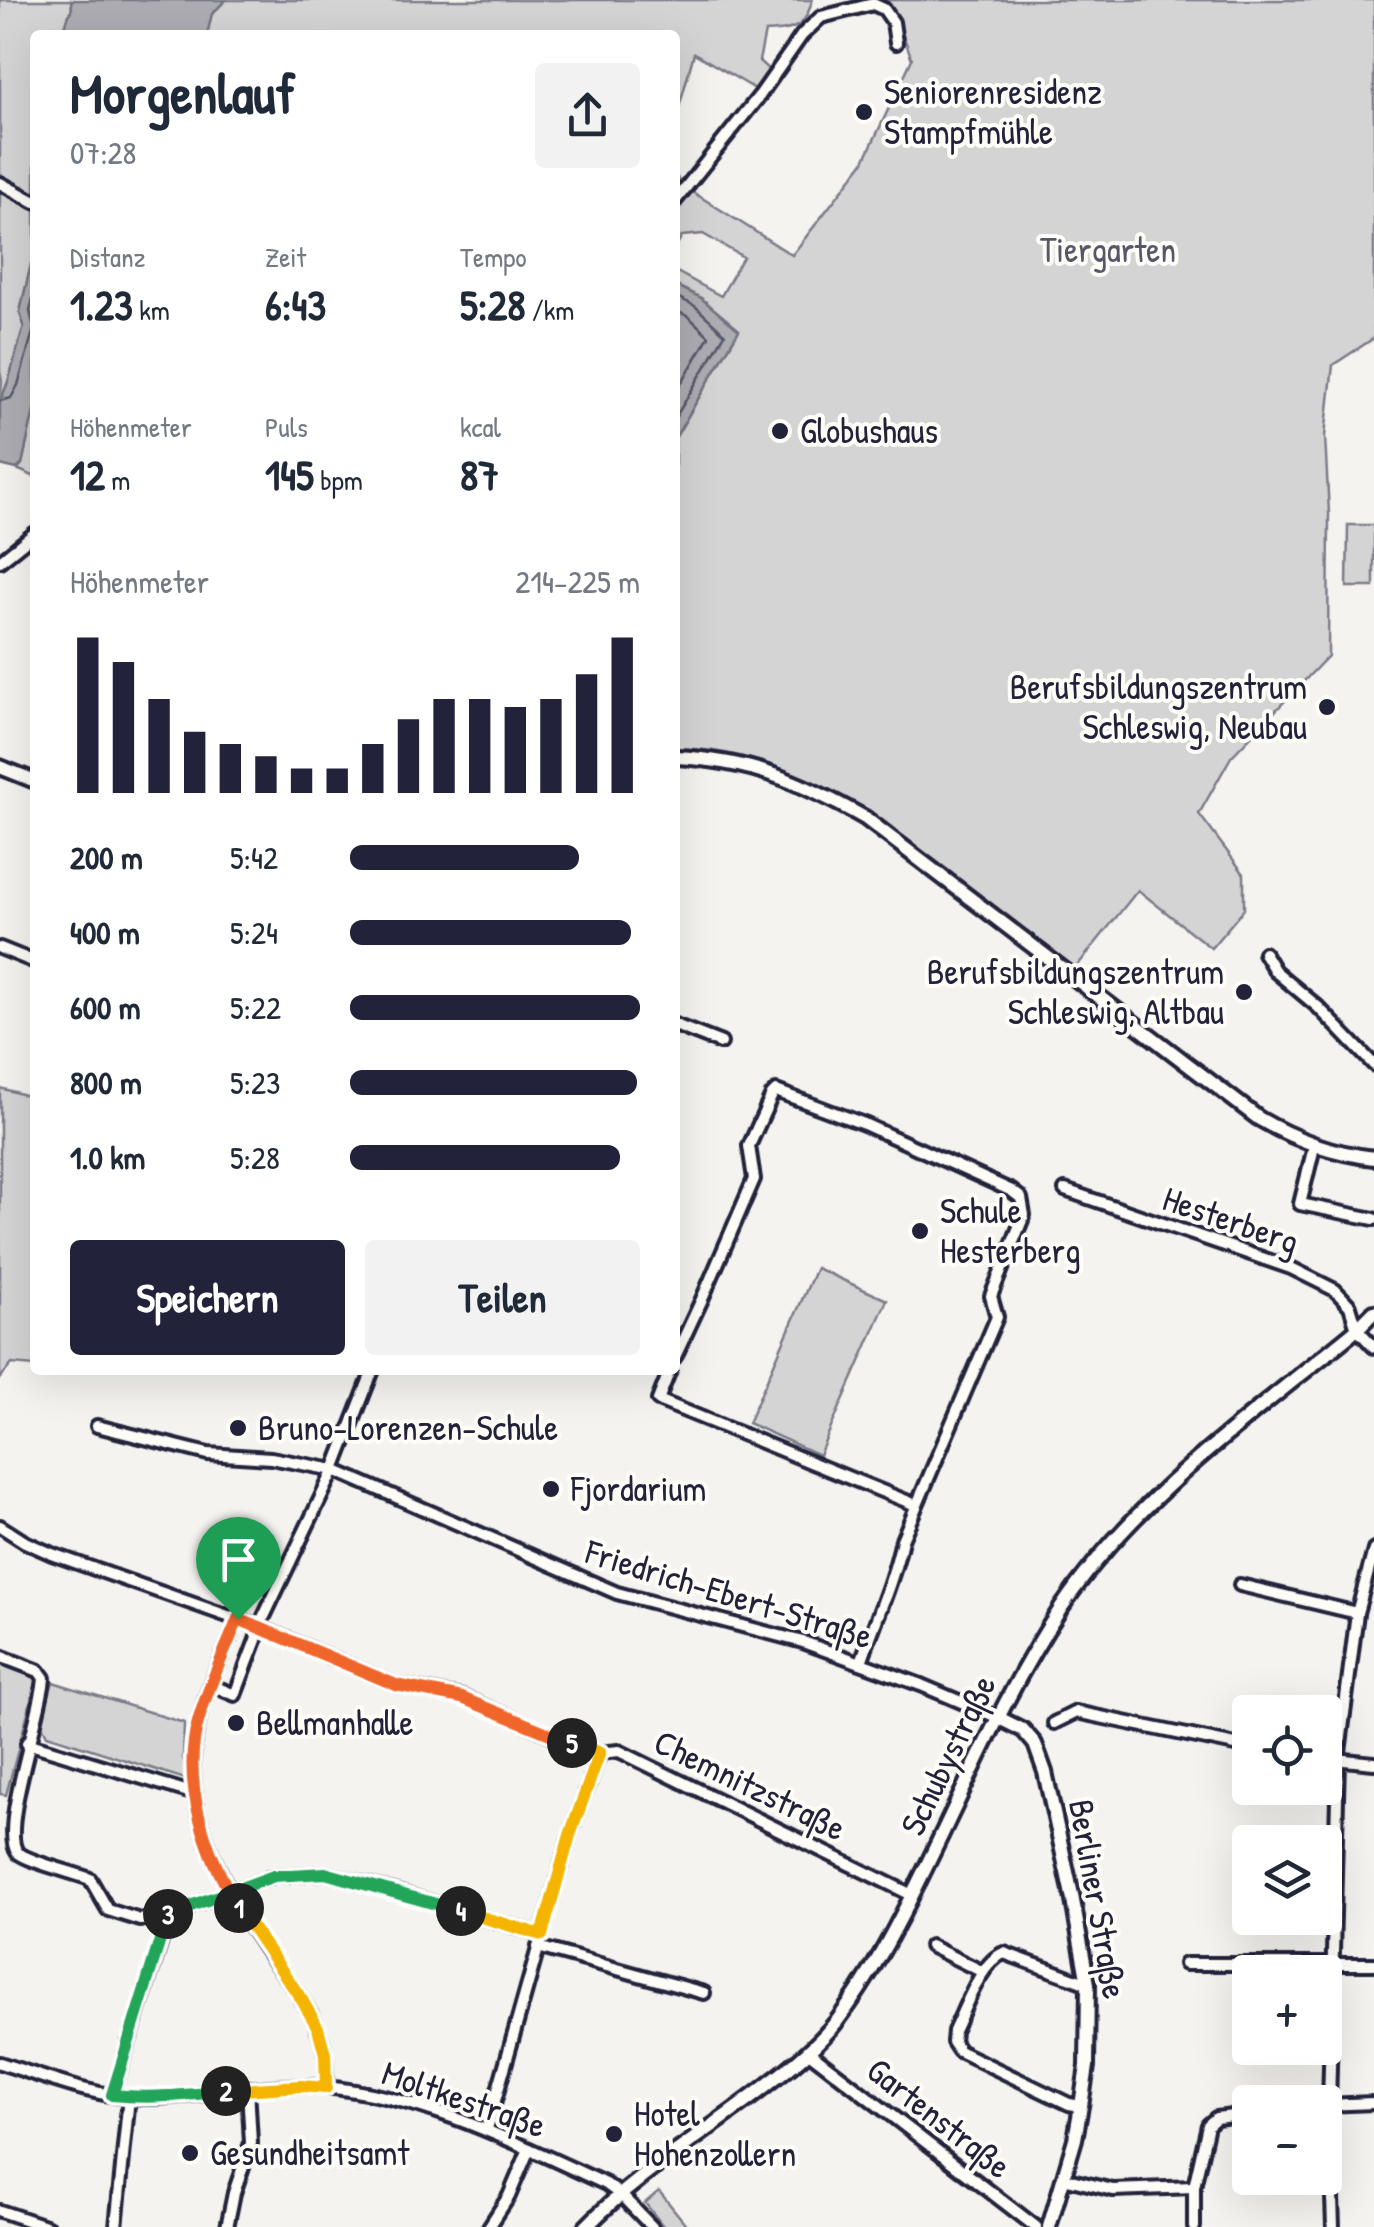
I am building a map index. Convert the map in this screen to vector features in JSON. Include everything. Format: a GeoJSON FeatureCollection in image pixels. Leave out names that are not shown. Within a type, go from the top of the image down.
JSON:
{"type":"FeatureCollection","features":[{"type":"Feature","properties":{"kind":"street"},"geometry":{"type":"LineString","coordinates":[[680,195],[760,95],[802,35],[821,17],[873,4],[884,9],[892,22],[896,43]]}},
{"type":"Feature","properties":{"kind":"street"},"geometry":{"type":"LineString","coordinates":[[0,183],[30,199]]}},
{"type":"Feature","properties":{"kind":"street"},"geometry":{"type":"LineString","coordinates":[[0,561],[30,538]]}},
{"type":"Feature","properties":{"kind":"street"},"geometry":{"type":"LineString","coordinates":[[680,757],[776,774],[865,818],[1238,1104],[1278,1130],[1314,1146],[1374,1158]]}},
{"type":"Feature","properties":{"kind":"street"},"geometry":{"type":"LineString","coordinates":[[0,767],[30,779]]}},
{"type":"Feature","properties":{"kind":"street"},"geometry":{"type":"LineString","coordinates":[[0,948],[30,960]]}},
{"type":"Feature","properties":{"kind":"street"},"geometry":{"type":"LineString","coordinates":[[1264,953],[1275,971],[1374,1065]]}},
{"type":"Feature","properties":{"kind":"street"},"geometry":{"type":"LineString","coordinates":[[680,1027],[721,1043]]}},
{"type":"Feature","properties":{"kind":"street"},"geometry":{"type":"LineString","coordinates":[[680,1346],[754,1180],[750,1146],[776,1091],[864,1124],[1021,1198],[1024,1214],[991,1296],[997,1317],[902,1540],[894,1575],[861,1662]]}},
{"type":"Feature","properties":{"kind":"street"},"geometry":{"type":"LineString","coordinates":[[1314,1146],[1300,1204],[1374,1219]]}},
{"type":"Feature","properties":{"kind":"street","name":"Hesterberg"},"geometry":{"type":"LineString","coordinates":[[1064,1190],[1322,1282],[1336,1290],[1350,1306],[1357,1329],[1374,1347]]}},
{"type":"Feature","properties":{"kind":"street","name":"Schubystraße"},"geometry":{"type":"LineString","coordinates":[[586,2227],[621,2194],[809,2052],[834,2025],[877,1964],[1028,1662],[1087,1571],[1127,1524],[1374,1312]]}},
{"type":"Feature","properties":{"kind":"street"},"geometry":{"type":"LineString","coordinates":[[211,1686],[235,1695],[259,1627],[334,1470],[371,1375]]}},
{"type":"Feature","properties":{"kind":"street"},"geometry":{"type":"LineString","coordinates":[[668,1375],[658,1400],[916,1505]]}},
{"type":"Feature","properties":{"kind":"street","name":"Friedrich-Ebert-Straße"},"geometry":{"type":"LineString","coordinates":[[98,1426],[208,1454],[272,1458],[334,1470],[617,1594],[803,1642],[1000,1718]]}},
{"type":"Feature","properties":{"kind":"street","name":"Chemnitzstraße"},"geometry":{"type":"LineString","coordinates":[[0,1526],[52,1554],[238,1619],[396,1685],[462,1698],[563,1740],[600,1752],[618,1752],[912,1895]]}},
{"type":"Feature","properties":{"kind":"street"},"geometry":{"type":"LineString","coordinates":[[1342,1729],[1357,1614],[1374,1550]]}},
{"type":"Feature","properties":{"kind":"street"},"geometry":{"type":"LineString","coordinates":[[1240,1585],[1357,1614]]}},
{"type":"Feature","properties":{"kind":"street"},"geometry":{"type":"LineString","coordinates":[[238,1619],[198,1724],[194,1746],[195,1794],[204,1836],[229,1891],[318,2028],[325,2054],[326,2088]]}},
{"type":"Feature","properties":{"kind":"street"},"geometry":{"type":"LineString","coordinates":[[0,1656],[38,1671],[44,1678],[8,1828],[11,1842],[19,1854],[90,1878],[108,1910],[140,1920],[190,1908],[274,1876],[325,1873],[542,1935]]}},
{"type":"Feature","properties":{"kind":"street"},"geometry":{"type":"LineString","coordinates":[[1054,1723],[1076,1712],[1232,1744]]}},
{"type":"Feature","properties":{"kind":"street","name":"Berliner Straße"},"geometry":{"type":"LineString","coordinates":[[1000,1718],[1023,1730],[1036,1744],[1088,1984],[1081,2106],[1048,2227]]}},
{"type":"Feature","properties":{"kind":"street"},"geometry":{"type":"LineString","coordinates":[[27,1743],[195,1794]]}},
{"type":"Feature","properties":{"kind":"street"},"geometry":{"type":"LineString","coordinates":[[487,2129],[570,1835],[600,1752]]}},
{"type":"Feature","properties":{"kind":"street"},"geometry":{"type":"LineString","coordinates":[[1342,1760],[1374,1762]]}},
{"type":"Feature","properties":{"kind":"street"},"geometry":{"type":"LineString","coordinates":[[1332,1955],[1337,1805]]}},
{"type":"Feature","properties":{"kind":"street"},"geometry":{"type":"LineString","coordinates":[[112,2095],[160,1940],[163,1916]]}},
{"type":"Feature","properties":{"kind":"street"},"geometry":{"type":"LineString","coordinates":[[930,1946],[983,1972]]}},
{"type":"Feature","properties":{"kind":"street"},"geometry":{"type":"LineString","coordinates":[[538,1948],[704,1993]]}},
{"type":"Feature","properties":{"kind":"street"},"geometry":{"type":"LineString","coordinates":[[1081,2106],[1069,2104],[959,2051],[953,2042],[954,2031],[995,1956],[1004,1953],[1088,1984]]}},
{"type":"Feature","properties":{"kind":"street"},"geometry":{"type":"LineString","coordinates":[[1185,1964],[1232,1964]]}},
{"type":"Feature","properties":{"kind":"street"},"geometry":{"type":"LineString","coordinates":[[1342,1964],[1374,1964]]}},
{"type":"Feature","properties":{"kind":"street","name":"Gartenstraße"},"geometry":{"type":"LineString","coordinates":[[809,2052],[1036,2227]]}},
{"type":"Feature","properties":{"kind":"street","name":"Moltkestraße"},"geometry":{"type":"LineString","coordinates":[[0,2063],[83,2089],[129,2097],[301,2086],[397,2098],[487,2129],[606,2184],[652,2227]]}},
{"type":"Feature","properties":{"kind":"street"},"geometry":{"type":"LineString","coordinates":[[226,2227],[251,2143],[248,2088]]}},
{"type":"Feature","properties":{"kind":"street"},"geometry":{"type":"LineString","coordinates":[[116,2227],[129,2097]]}},
{"type":"Feature","properties":{"kind":"street"},"geometry":{"type":"LineString","coordinates":[[1342,2104],[1374,2102]]}},
{"type":"Feature","properties":{"kind":"street"},"geometry":{"type":"LineString","coordinates":[[1194,2227],[1194,2188],[1208,2125],[1216,2118],[1232,2116]]}},
{"type":"Feature","properties":{"kind":"street"},"geometry":{"type":"LineString","coordinates":[[488,2227],[509,2196],[529,2149]]}},
{"type":"Feature","properties":{"kind":"street"},"geometry":{"type":"LineString","coordinates":[[1064,2178],[1112,2190],[1194,2188]]}},
{"type":"Feature","properties":{"kind":"street"},"geometry":{"type":"LineString","coordinates":[[1331,2195],[1332,2227]]}},
{"type":"Feature","properties":{"kind":"street"},"geometry":{"type":"LineString","coordinates":[[0,2211],[48,2227]]}},
{"type":"Feature","properties":{"kind":"green space"},"geometry":{"type":"Polygon","coordinates":[[[0,0],[71,0],[72,8],[63,30],[30,30],[30,269],[20,312],[24,326],[0,402],[0,0]]]}},
{"type":"Feature","properties":{"kind":"green space"},"geometry":{"type":"Polygon","coordinates":[[[226,0],[812,0],[801,23],[765,32],[759,61],[770,71],[757,90],[694,53],[680,104],[680,30],[208,30],[211,14],[226,0]]]}},
{"type":"Feature","properties":{"kind":"green space","name":"Tiergarten"},"geometry":{"type":"Polygon","coordinates":[[[860,0],[1374,0],[1374,338],[1333,365],[1325,436],[1328,656],[1231,757],[1199,814],[1244,874],[1244,909],[1211,948],[1138,890],[1074,970],[916,848],[821,787],[753,759],[680,748],[680,430],[739,330],[701,298],[680,288],[680,274],[721,296],[743,257],[703,234],[680,239],[680,184],[792,255],[863,163],[912,59],[896,16],[884,1],[860,0]]]}},
{"type":"Feature","properties":{"kind":"green space"},"geometry":{"type":"Polygon","coordinates":[[[30,428],[30,475],[17,469],[22,464],[30,428]]]}},
{"type":"Feature","properties":{"kind":"green space"},"geometry":{"type":"Polygon","coordinates":[[[1348,525],[1374,525],[1374,587],[1347,587],[1348,525]]]}},
{"type":"Feature","properties":{"kind":"green space"},"geometry":{"type":"Polygon","coordinates":[[[0,1088],[30,1097],[30,1366],[12,1364],[0,1378],[0,1088]]]}},
{"type":"Feature","properties":{"kind":"green space"},"geometry":{"type":"Polygon","coordinates":[[[816,1268],[887,1300],[819,1455],[748,1423],[816,1268]]]}},
{"type":"Feature","properties":{"kind":"green space"},"geometry":{"type":"Polygon","coordinates":[[[0,1662],[37,1678],[6,1795],[0,1794],[0,1662]]]}},
{"type":"Feature","properties":{"kind":"green space"},"geometry":{"type":"Polygon","coordinates":[[[53,1682],[184,1723],[183,1758],[188,1780],[47,1735],[41,1723],[53,1682]]]}},
{"type":"Feature","properties":{"kind":"green space"},"geometry":{"type":"Polygon","coordinates":[[[659,2191],[688,2227],[664,2227],[645,2203],[659,2191]]]}},
{"type":"Feature","properties":{"kind":"water"},"geometry":{"type":"Polygon","coordinates":[[[71,0],[226,0],[212,14],[208,30],[63,30],[72,8],[71,0]]]}},
{"type":"Feature","properties":{"kind":"water"},"geometry":{"type":"Polygon","coordinates":[[[30,269],[30,428],[22,464],[17,469],[0,465],[0,402],[24,326],[20,312],[30,269]]]}},
{"type":"Feature","properties":{"kind":"water"},"geometry":{"type":"Polygon","coordinates":[[[680,288],[701,298],[739,330],[680,430],[680,288]]]}},
{"type":"Feature","properties":{"kind":"place","name":"Seniorenresidenz Stampfmühle"},"geometry":{"type":"Point","coordinates":[864,112]}},
{"type":"Feature","properties":{"kind":"place","name":"Globushaus"},"geometry":{"type":"Point","coordinates":[780,431]}},
{"type":"Feature","properties":{"kind":"place","name":"Berufsbildungszentrum Schleswig, Neubau"},"geometry":{"type":"Point","coordinates":[1327,707]}},
{"type":"Feature","properties":{"kind":"place","name":"Berufsbildungszentrum Schleswig, Altbau"},"geometry":{"type":"Point","coordinates":[1244,992]}},
{"type":"Feature","properties":{"kind":"place","name":"Schule Hesterberg"},"geometry":{"type":"Point","coordinates":[920,1231]}},
{"type":"Feature","properties":{"kind":"place","name":"Bruno-Lorenzen-Schule"},"geometry":{"type":"Point","coordinates":[238,1428]}},
{"type":"Feature","properties":{"kind":"place","name":"Fjordarium"},"geometry":{"type":"Point","coordinates":[551,1489]}},
{"type":"Feature","properties":{"kind":"place","name":"Bellmanhalle"},"geometry":{"type":"Point","coordinates":[236,1723]}},
{"type":"Feature","properties":{"kind":"place","name":"Hotel Hohenzollern"},"geometry":{"type":"Point","coordinates":[614,2134]}},
{"type":"Feature","properties":{"kind":"place","name":"Gesundheitsamt"},"geometry":{"type":"Point","coordinates":[190,2153]}},
{"type":"Feature","properties":{"kind":"route"},"geometry":{"type":"LineString","coordinates":[[238,1619],[198,1724],[194,1746],[195,1794],[204,1836],[219,1872],[229,1891],[265,1948],[318,2028],[325,2054],[326,2088],[248,2088],[171,2097],[112,2095],[160,1940],[163,1916],[190,1908],[229,1891],[274,1876],[325,1873],[542,1935],[570,1835],[600,1752],[462,1698],[396,1685],[238,1619]]}}]}
